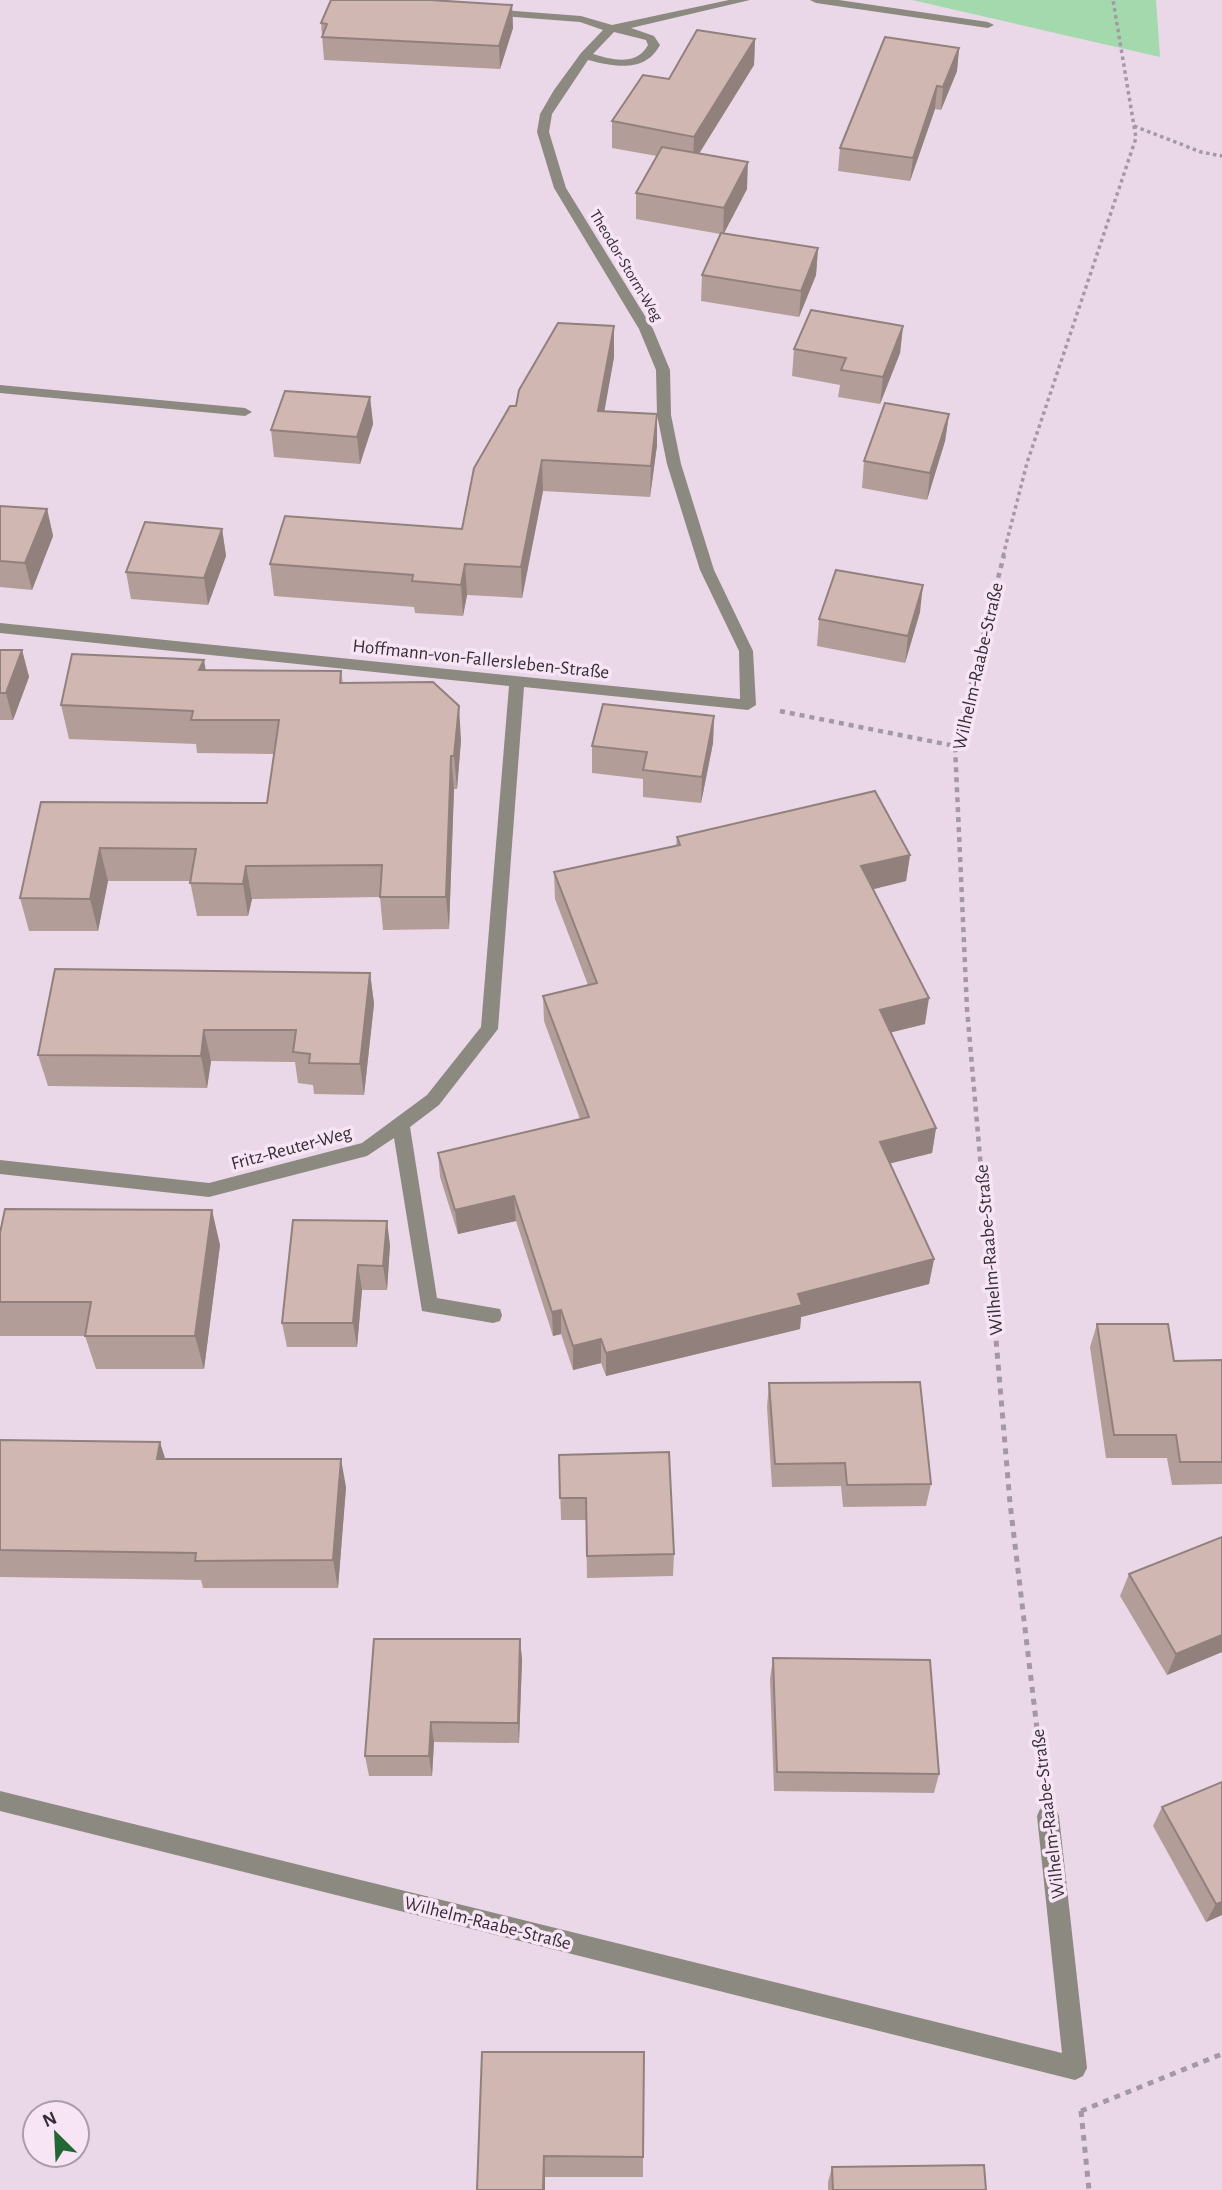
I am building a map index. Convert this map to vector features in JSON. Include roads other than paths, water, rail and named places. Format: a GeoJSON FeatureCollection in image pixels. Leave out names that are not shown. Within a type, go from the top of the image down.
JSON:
{"type":"FeatureCollection","features":[{"type":"Feature","properties":{"kind":"street"},"geometry":{"type":"LineString","coordinates":[[611,29],[744,0]]}},
{"type":"Feature","properties":{"kind":"street"},"geometry":{"type":"LineString","coordinates":[[816,0],[988,25]]}},
{"type":"Feature","properties":{"kind":"street"},"geometry":{"type":"LineString","coordinates":[[471,11],[581,19],[650,38],[654,45],[652,52],[643,59],[624,63],[603,61],[586,55]]}},
{"type":"Feature","properties":{"kind":"street","name":"Theodor-Storm-Weg"},"geometry":{"type":"LineString","coordinates":[[611,29],[598,39],[573,70],[546,114],[543,132],[560,188],[646,329],[663,370],[664,415],[674,464],[707,570],[746,651],[748,705]]}},
{"type":"Feature","properties":{"kind":"street"},"geometry":{"type":"LineString","coordinates":[[0,390],[245,412]]}},
{"type":"Feature","properties":{"kind":"street","name":"Hoffmann-von-Fallersleben-Straße"},"geometry":{"type":"LineString","coordinates":[[0,628],[748,705]]}},
{"type":"Feature","properties":{"kind":"street","name":"Fritz-Reuter-Weg"},"geometry":{"type":"LineString","coordinates":[[0,1167],[209,1190],[367,1149],[433,1100],[489,1029],[517,680]]}},
{"type":"Feature","properties":{"kind":"street"},"geometry":{"type":"LineString","coordinates":[[401,1124],[429,1305],[493,1315]]}},
{"type":"Feature","properties":{"kind":"street","name":"Wilhelm-Raabe-Straße"},"geometry":{"type":"LineString","coordinates":[[0,1801],[1075,2068],[1048,1816]]}}]}
